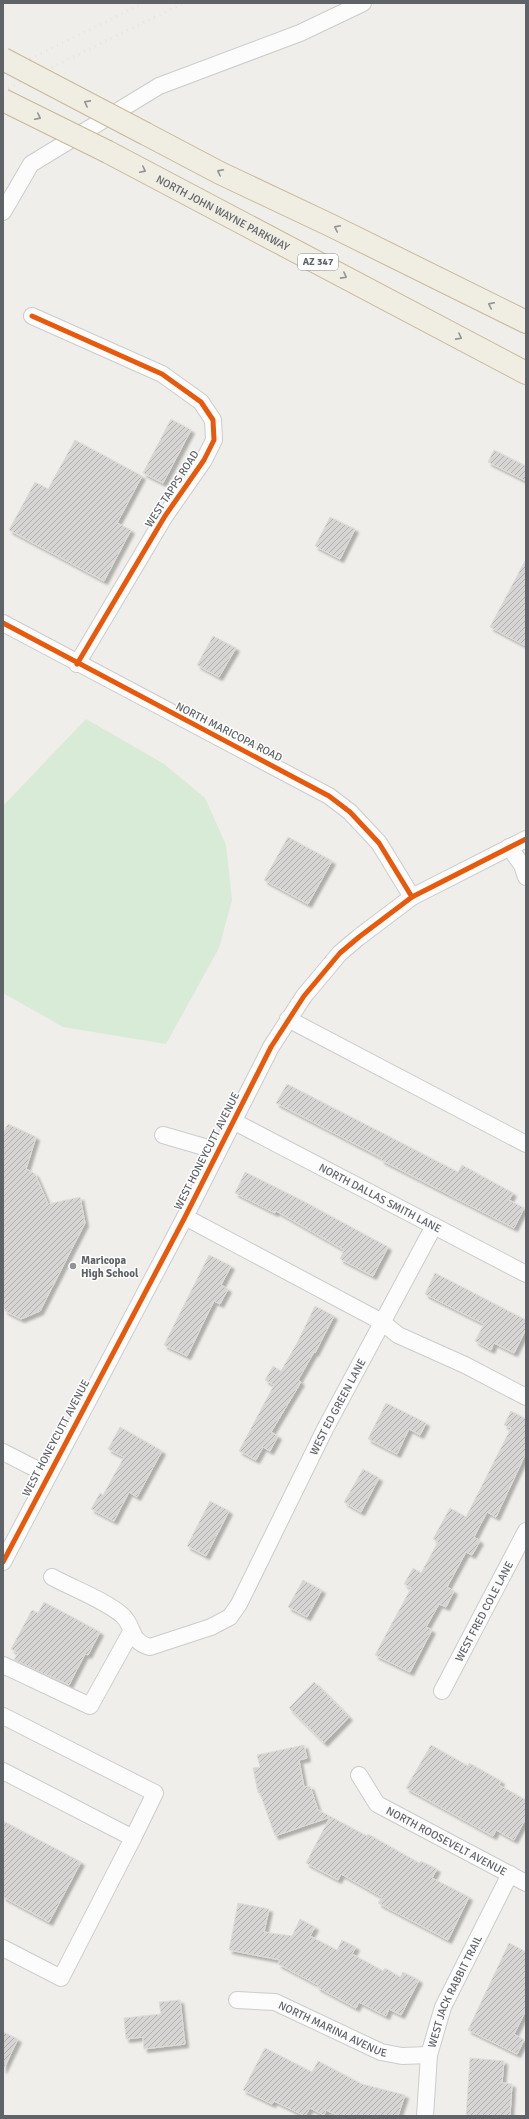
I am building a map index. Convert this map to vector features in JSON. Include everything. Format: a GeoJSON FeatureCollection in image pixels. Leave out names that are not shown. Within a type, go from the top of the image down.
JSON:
{"type":"FeatureCollection","features":[{"type":"Feature","properties":{"kind":"highway"},"geometry":{"type":"LineString","coordinates":[[3,59],[220,173],[330,225],[526,322]]}},
{"type":"Feature","properties":{"kind":"highway","name":"NORTH JOHN WAYNE PARKWAY"},"geometry":{"type":"LineString","coordinates":[[3,100],[108,152],[526,373]]}},
{"type":"Feature","properties":{"kind":"street"},"geometry":{"type":"LineString","coordinates":[[3,212],[31,164],[159,86],[300,33],[363,3]]}},
{"type":"Feature","properties":{"kind":"street","name":"WEST TAPPS ROAD"},"geometry":{"type":"LineString","coordinates":[[32,316],[162,374],[201,402],[213,420],[214,440],[204,460],[165,516],[77,664]]}},
{"type":"Feature","properties":{"kind":"street","name":"NORTH MARICOPA ROAD"},"geometry":{"type":"LineString","coordinates":[[3,624],[329,796],[350,812],[379,843],[412,897]]}},
{"type":"Feature","properties":{"kind":"street","name":"WEST HONEYCUTT AVENUE"},"geometry":{"type":"LineString","coordinates":[[3,1562],[185,1217],[271,1047],[308,990],[340,953],[359,936],[412,897],[526,839]]}},
{"type":"Feature","properties":{"kind":"street"},"geometry":{"type":"LineString","coordinates":[[509,847],[522,866],[526,877]]}},
{"type":"Feature","properties":{"kind":"street"},"geometry":{"type":"LineString","coordinates":[[288,1020],[526,1144]]}},
{"type":"Feature","properties":{"kind":"street","name":"NORTH DALLAS SMITH LANE"},"geometry":{"type":"LineString","coordinates":[[233,1121],[526,1274]]}},
{"type":"Feature","properties":{"kind":"street"},"geometry":{"type":"LineString","coordinates":[[163,1135],[218,1151]]}},
{"type":"Feature","properties":{"kind":"street"},"geometry":{"type":"LineString","coordinates":[[185,1217],[382,1322],[398,1335],[464,1365],[526,1397]]}},
{"type":"Feature","properties":{"kind":"street","name":"WEST ED GREEN LANE"},"geometry":{"type":"LineString","coordinates":[[52,1577],[113,1609],[124,1617],[131,1632],[140,1644],[150,1647],[211,1627],[230,1617],[239,1604],[325,1430],[434,1226]]}},
{"type":"Feature","properties":{"kind":"street"},"geometry":{"type":"LineString","coordinates":[[3,1452],[48,1475]]}},
{"type":"Feature","properties":{"kind":"street","name":"WEST FRED COLE LANE"},"geometry":{"type":"LineString","coordinates":[[442,1691],[526,1531]]}},
{"type":"Feature","properties":{"kind":"street"},"geometry":{"type":"LineString","coordinates":[[3,1665],[90,1706],[131,1632]]}},
{"type":"Feature","properties":{"kind":"street"},"geometry":{"type":"LineString","coordinates":[[3,1716],[155,1793],[61,1978],[3,1948]]}},
{"type":"Feature","properties":{"kind":"street"},"geometry":{"type":"LineString","coordinates":[[3,1771],[133,1838]]}},
{"type":"Feature","properties":{"kind":"street","name":"NORTH ROOSEVELT AVENUE"},"geometry":{"type":"LineString","coordinates":[[359,1775],[377,1804],[526,1883]]}},
{"type":"Feature","properties":{"kind":"street","name":"WEST JACK RABBIT TRAIL"},"geometry":{"type":"LineString","coordinates":[[425,2116],[429,2055],[444,2007],[510,1874]]}},
{"type":"Feature","properties":{"kind":"street","name":"NORTH MARINA AVENUE"},"geometry":{"type":"LineString","coordinates":[[237,2000],[275,2002],[381,2052],[402,2056],[429,2055]]}},
{"type":"Feature","properties":{"kind":"green space"},"geometry":{"type":"Polygon","coordinates":[[[86,719],[164,764],[205,798],[226,845],[232,900],[219,948],[166,1044],[63,1027],[3,993],[3,806],[86,719]]]}},
{"type":"Feature","properties":{"kind":"building"},"geometry":{"type":"Polygon","coordinates":[[[171,419],[191,430],[163,483],[143,473],[171,419]]]}},
{"type":"Feature","properties":{"kind":"building"},"geometry":{"type":"Polygon","coordinates":[[[75,440],[142,476],[117,523],[131,530],[104,581],[9,530],[35,482],[48,489],[75,440]]]}},
{"type":"Feature","properties":{"kind":"building"},"geometry":{"type":"Polygon","coordinates":[[[494,450],[526,466],[526,481],[488,462],[494,450]]]}},
{"type":"Feature","properties":{"kind":"building"},"geometry":{"type":"Polygon","coordinates":[[[330,517],[355,529],[340,559],[315,546],[330,517]]]}},
{"type":"Feature","properties":{"kind":"building"},"geometry":{"type":"Polygon","coordinates":[[[526,559],[526,646],[490,627],[526,559]]]}},
{"type":"Feature","properties":{"kind":"building"},"geometry":{"type":"Polygon","coordinates":[[[213,636],[236,648],[219,677],[197,665],[213,636]]]}},
{"type":"Feature","properties":{"kind":"building"},"geometry":{"type":"Polygon","coordinates":[[[288,837],[332,861],[308,904],[264,880],[288,837]]]}},
{"type":"Feature","properties":{"kind":"building"},"geometry":{"type":"Polygon","coordinates":[[[287,1084],[458,1172],[462,1165],[513,1193],[509,1200],[524,1208],[514,1228],[381,1160],[382,1158],[276,1103],[287,1084]]]}},
{"type":"Feature","properties":{"kind":"building"},"geometry":{"type":"Polygon","coordinates":[[[8,1124],[36,1137],[26,1169],[35,1174],[48,1204],[80,1197],[85,1223],[40,1311],[21,1319],[5,1311],[3,1299],[3,1133],[8,1124]]]}},
{"type":"Feature","properties":{"kind":"building"},"geometry":{"type":"Polygon","coordinates":[[[245,1172],[301,1200],[388,1247],[373,1276],[340,1259],[344,1250],[276,1211],[275,1213],[235,1193],[245,1172]]]}},
{"type":"Feature","properties":{"kind":"building"},"geometry":{"type":"Polygon","coordinates":[[[209,1255],[231,1266],[221,1285],[228,1289],[220,1304],[214,1301],[187,1356],[164,1345],[209,1255]]]}},
{"type":"Feature","properties":{"kind":"building"},"geometry":{"type":"Polygon","coordinates":[[[435,1273],[526,1320],[526,1329],[514,1353],[494,1343],[491,1350],[475,1341],[484,1324],[425,1294],[435,1273]]]}},
{"type":"Feature","properties":{"kind":"building"},"geometry":{"type":"Polygon","coordinates":[[[315,1306],[334,1316],[315,1353],[314,1352],[298,1380],[301,1382],[271,1432],[278,1436],[270,1451],[263,1447],[256,1460],[239,1451],[274,1385],[265,1380],[273,1366],[281,1371],[315,1306]]]}},
{"type":"Feature","properties":{"kind":"building"},"geometry":{"type":"Polygon","coordinates":[[[386,1403],[426,1423],[420,1435],[409,1429],[397,1454],[368,1439],[386,1403]]]}},
{"type":"Feature","properties":{"kind":"building"},"geometry":{"type":"Polygon","coordinates":[[[511,1411],[526,1419],[526,1453],[496,1517],[487,1512],[474,1537],[480,1541],[472,1555],[466,1552],[447,1587],[454,1591],[446,1607],[439,1604],[426,1627],[432,1630],[410,1672],[375,1655],[411,1588],[404,1584],[413,1568],[421,1573],[438,1542],[433,1539],[450,1508],[466,1517],[511,1428],[504,1425],[511,1411]]]}},
{"type":"Feature","properties":{"kind":"building"},"geometry":{"type":"Polygon","coordinates":[[[120,1427],[162,1451],[137,1497],[129,1492],[114,1521],[91,1509],[100,1493],[103,1495],[124,1457],[108,1449],[120,1427]]]}},
{"type":"Feature","properties":{"kind":"building"},"geometry":{"type":"Polygon","coordinates":[[[363,1469],[379,1478],[361,1512],[344,1502],[363,1469]]]}},
{"type":"Feature","properties":{"kind":"building"},"geometry":{"type":"Polygon","coordinates":[[[210,1501],[229,1511],[206,1556],[187,1546],[210,1501]]]}},
{"type":"Feature","properties":{"kind":"building"},"geometry":{"type":"Polygon","coordinates":[[[303,1580],[322,1590],[307,1617],[288,1607],[303,1580]]]}},
{"type":"Feature","properties":{"kind":"building"},"geometry":{"type":"Polygon","coordinates":[[[44,1602],[100,1632],[88,1655],[85,1654],[69,1685],[14,1660],[18,1653],[11,1649],[32,1610],[38,1613],[44,1602]]]}},
{"type":"Feature","properties":{"kind":"building"},"geometry":{"type":"Polygon","coordinates":[[[314,1682],[349,1717],[324,1743],[289,1708],[314,1682]]]}},
{"type":"Feature","properties":{"kind":"building"},"geometry":{"type":"Polygon","coordinates":[[[304,1745],[307,1758],[299,1760],[304,1787],[310,1786],[318,1810],[367,1836],[368,1834],[419,1863],[421,1861],[437,1869],[432,1878],[469,1897],[448,1940],[378,1903],[382,1897],[341,1874],[338,1880],[306,1863],[330,1817],[275,1836],[260,1793],[258,1793],[253,1768],[260,1767],[257,1755],[304,1745]]]}},
{"type":"Feature","properties":{"kind":"building"},"geometry":{"type":"Polygon","coordinates":[[[431,1745],[468,1766],[469,1763],[501,1781],[499,1785],[526,1800],[526,1818],[514,1840],[496,1830],[493,1836],[406,1788],[431,1745]]]}},
{"type":"Feature","properties":{"kind":"building"},"geometry":{"type":"Polygon","coordinates":[[[3,1821],[81,1862],[49,1922],[3,1897],[3,1821]]]}},
{"type":"Feature","properties":{"kind":"building"},"geometry":{"type":"Polygon","coordinates":[[[238,1903],[269,1909],[264,1932],[292,1936],[300,1919],[315,1927],[310,1936],[337,1950],[342,1940],[356,1947],[352,1954],[383,1971],[385,1968],[400,1977],[403,1972],[419,1980],[401,2015],[389,2009],[386,2016],[359,2002],[356,2008],[317,1987],[318,1985],[278,1964],[280,1960],[229,1950],[238,1903]]]}},
{"type":"Feature","properties":{"kind":"building"},"geometry":{"type":"Polygon","coordinates":[[[509,1943],[526,1952],[526,2010],[514,2034],[524,2040],[517,2054],[468,2030],[509,1943]]]}},
{"type":"Feature","properties":{"kind":"building"},"geometry":{"type":"Polygon","coordinates":[[[180,2000],[185,2044],[144,2049],[143,2037],[126,2039],[124,2018],[161,2014],[159,2002],[180,2000]]]}},
{"type":"Feature","properties":{"kind":"building"},"geometry":{"type":"Polygon","coordinates":[[[3,2032],[18,2039],[3,2070],[3,2032]]]}},
{"type":"Feature","properties":{"kind":"building"},"geometry":{"type":"Polygon","coordinates":[[[265,2048],[312,2072],[318,2061],[362,2084],[405,2095],[398,2116],[339,2116],[326,2110],[324,2115],[310,2108],[305,2116],[274,2101],[272,2104],[243,2090],[265,2048]]]}},
{"type":"Feature","properties":{"kind":"building"},"geometry":{"type":"Polygon","coordinates":[[[470,2058],[504,2061],[502,2083],[512,2084],[510,2116],[466,2116],[470,2058]]]}},
{"type":"Feature","properties":{"kind":"railway"},"geometry":{"type":"LineString","coordinates":[[3,72],[144,3]]}},
{"type":"Feature","properties":{"kind":"railway"},"geometry":{"type":"LineString","coordinates":[[3,91],[184,3]]}},
{"type":"Feature","properties":{"kind":"cycle path"},"geometry":{"type":"LineString","coordinates":[[32,316],[162,374],[201,402],[213,420],[214,440],[204,460],[165,516],[77,664]]}},
{"type":"Feature","properties":{"kind":"cycle path"},"geometry":{"type":"LineString","coordinates":[[3,623],[329,796],[350,812],[379,843],[412,897]]}},
{"type":"Feature","properties":{"kind":"cycle path"},"geometry":{"type":"LineString","coordinates":[[3,1562],[185,1217],[271,1047],[304,996],[340,953],[412,897],[526,839]]}},
{"type":"Feature","properties":{"kind":"place","name":"Maricopa High School"},"geometry":{"type":"Point","coordinates":[73,1266]}}]}
